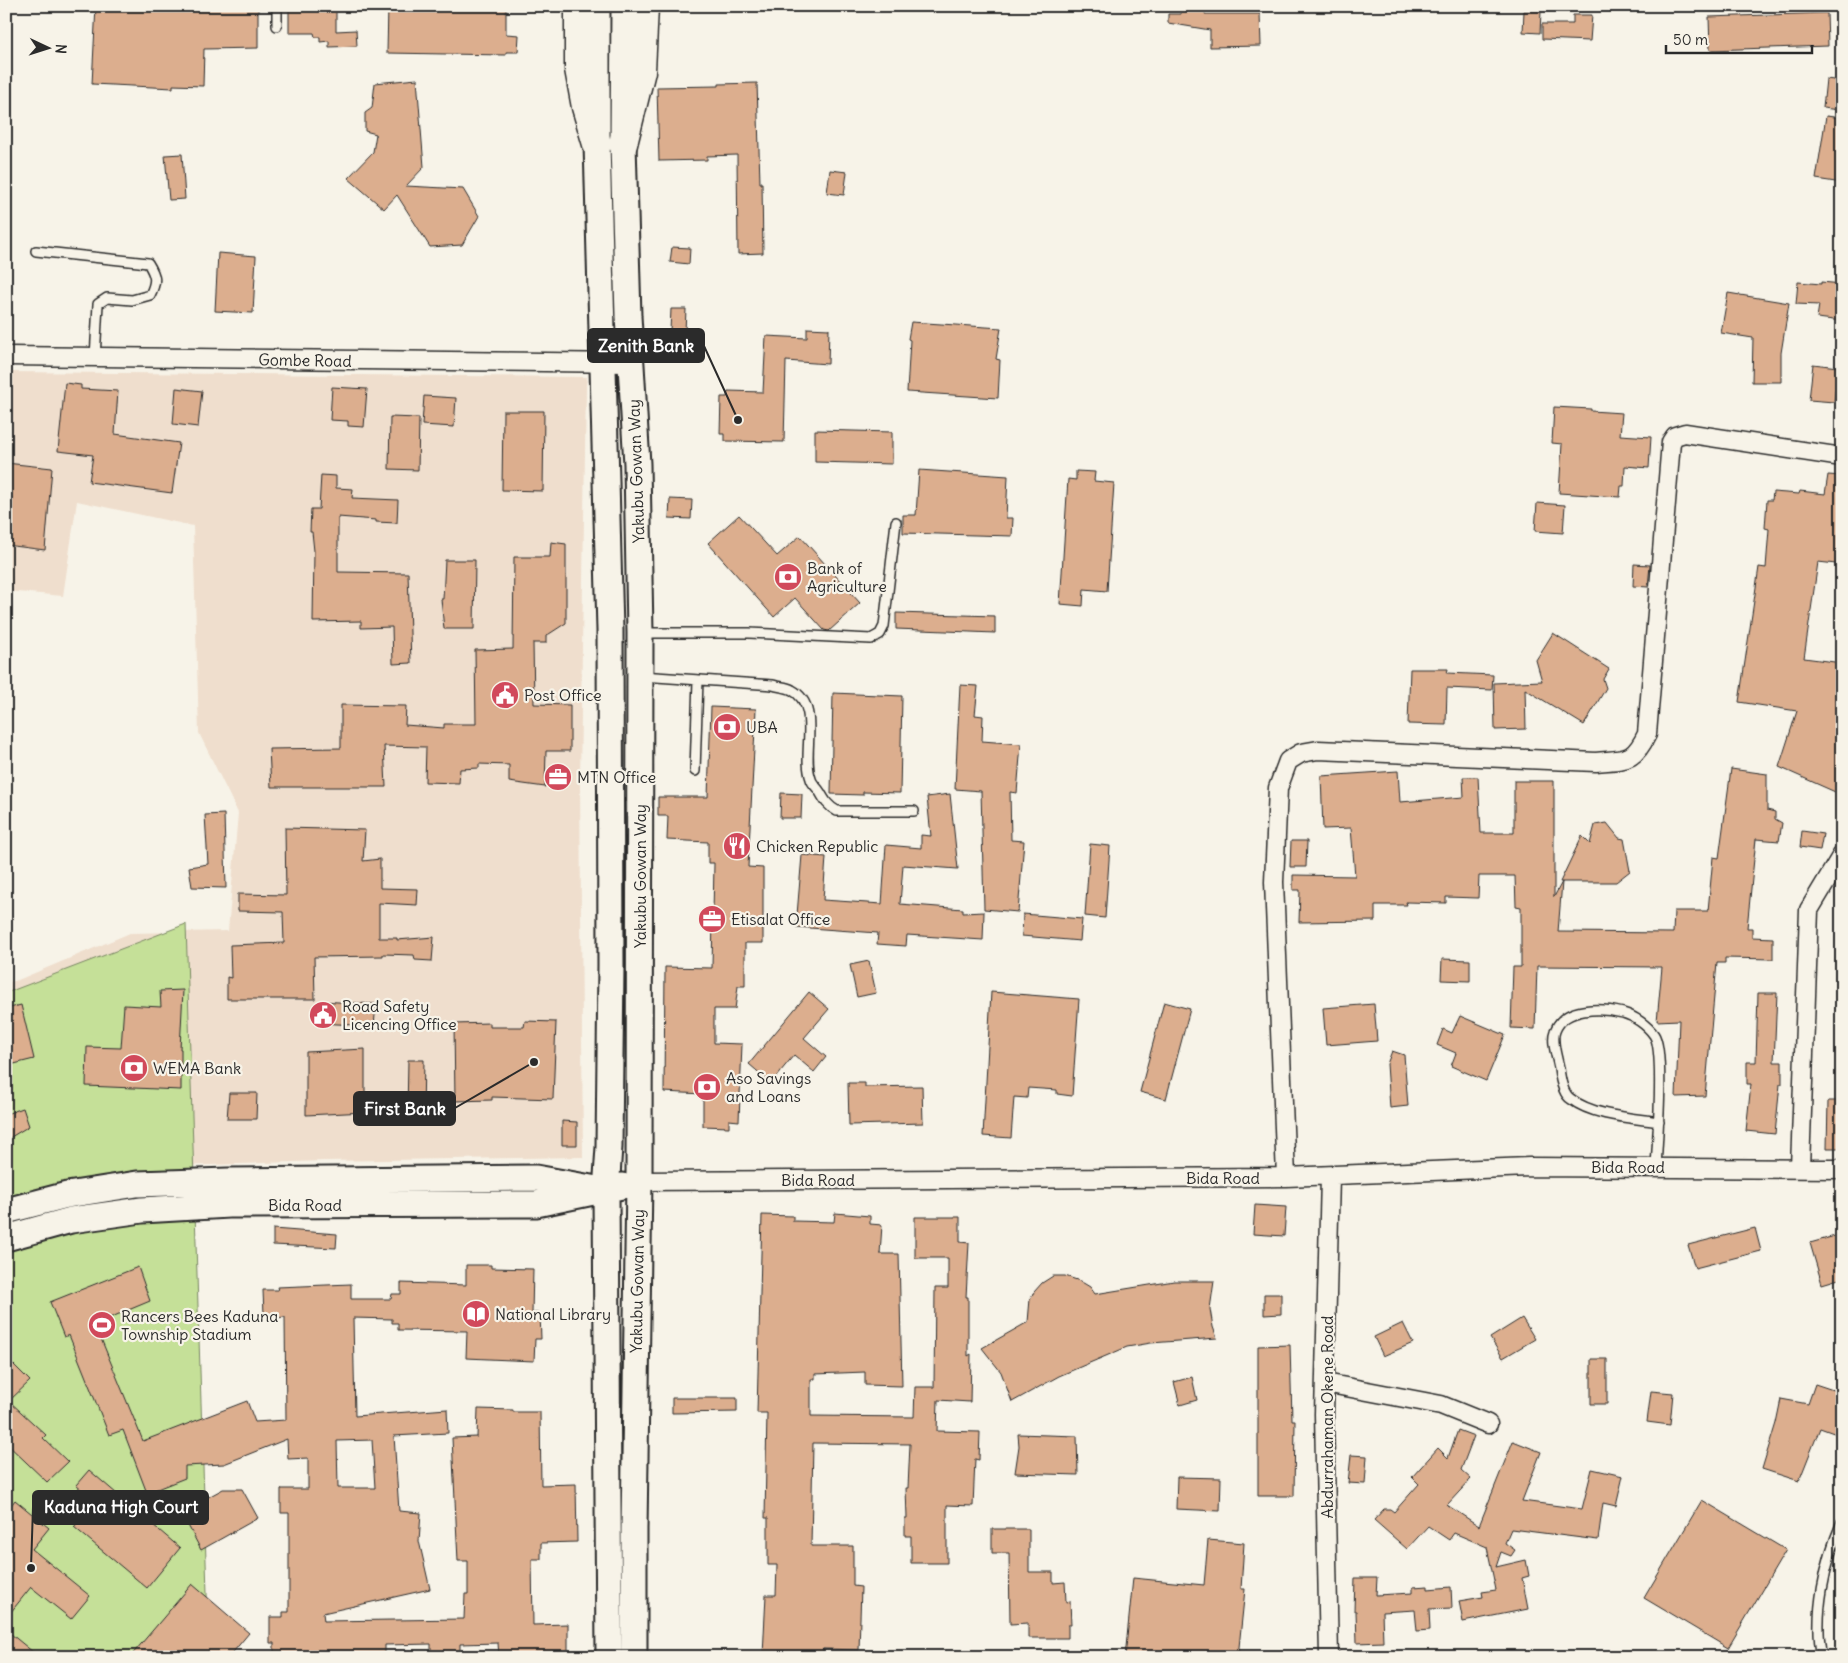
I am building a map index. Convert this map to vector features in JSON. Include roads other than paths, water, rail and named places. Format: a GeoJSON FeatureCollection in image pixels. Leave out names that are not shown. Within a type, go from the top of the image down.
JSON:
{"type":"FeatureCollection","features":[{"type":"Feature","properties":{"kind":"main road"},"geometry":{"type":"LineString","coordinates":[[579,6],[579,68],[586,107],[610,144]]}},
{"type":"Feature","properties":{"kind":"main road"},"geometry":{"type":"LineString","coordinates":[[610,144],[642,71],[644,6]]}},
{"type":"Feature","properties":{"kind":"street","name":"Yakubu Gowan Way"},"geometry":{"type":"LineString","coordinates":[[597,6],[628,316],[637,464],[640,633],[639,1181],[634,1657]]}},
{"type":"Feature","properties":{"kind":"street","name":"Yakubu Gowan Way"},"geometry":{"type":"LineString","coordinates":[[609,1657],[606,1191],[609,1147],[611,965],[610,640],[603,363],[610,144],[624,6]]}},
{"type":"Feature","properties":{"kind":"street","name":"Gombe Road"},"geometry":{"type":"LineString","coordinates":[[6,356],[631,363]]}},
{"type":"Feature","properties":{"kind":"street"},"geometry":{"type":"LineString","coordinates":[[1286,1178],[1274,882],[1278,788],[1288,761],[1301,753],[1318,750],[1596,762],[1627,759],[1638,751],[1647,734],[1670,442],[1674,436],[1685,433],[1842,457]]}},
{"type":"Feature","properties":{"kind":"street"},"geometry":{"type":"LineString","coordinates":[[1800,1168],[1809,910],[1842,855]]}},
{"type":"Feature","properties":{"kind":"street","name":"Bida Road"},"geometry":{"type":"LineString","coordinates":[[6,1238],[71,1220],[142,1210],[229,1205],[536,1204],[606,1191],[639,1181],[1286,1178],[1529,1167],[1842,1169]]}},
{"type":"Feature","properties":{"kind":"street","name":"Abdurrahaman Okene Road"},"geometry":{"type":"LineString","coordinates":[[1330,1177],[1325,1383],[1330,1657]]}},
{"type":"Feature","properties":{"kind":"street","name":"Bida Road"},"geometry":{"type":"LineString","coordinates":[[6,1212],[67,1195],[137,1184],[228,1181],[536,1178],[606,1191]]}},
{"type":"Feature","properties":{"kind":"street"},"geometry":{"type":"LineString","coordinates":[[1325,1383],[1441,1405],[1488,1424]]}},
{"type":"Feature","properties":{"kind":"lane"},"geometry":{"type":"LineString","coordinates":[[277,6],[277,26]]}},
{"type":"Feature","properties":{"kind":"lane"},"geometry":{"type":"LineString","coordinates":[[36,251],[148,263],[155,274],[154,287],[150,295],[132,300],[106,298],[98,304],[95,358]]}},
{"type":"Feature","properties":{"kind":"lane"},"geometry":{"type":"LineString","coordinates":[[640,633],[749,633],[871,639],[880,634],[884,626],[896,522]]}},
{"type":"Feature","properties":{"kind":"lane"},"geometry":{"type":"LineString","coordinates":[[640,676],[773,685],[791,690],[805,700],[808,717],[808,770],[811,782],[819,790],[828,806],[837,811],[914,811]]}},
{"type":"Feature","properties":{"kind":"lane"},"geometry":{"type":"LineString","coordinates":[[695,771],[698,680]]}},
{"type":"Feature","properties":{"kind":"lane"},"geometry":{"type":"LineString","coordinates":[[1656,1168],[1659,1122],[1659,1064],[1655,1036],[1641,1022],[1624,1013],[1599,1010],[1581,1012],[1566,1017],[1559,1022],[1554,1033],[1554,1046],[1560,1079],[1569,1099],[1591,1109],[1659,1122]]}},
{"type":"Feature","properties":{"kind":"lane"},"geometry":{"type":"LineString","coordinates":[[1822,1657],[1819,1620],[1822,1589],[1836,1536],[1842,1522]]}},
{"type":"Feature","properties":{"kind":"place","name":"Zenith Bank"},"geometry":{"type":"Point","coordinates":[738,420]}},
{"type":"Feature","properties":{"kind":"place","name":"Bank of Agriculture"},"geometry":{"type":"Point","coordinates":[788,577]}},
{"type":"Feature","properties":{"kind":"place","name":"Post Office"},"geometry":{"type":"Point","coordinates":[505,695]}},
{"type":"Feature","properties":{"kind":"place","name":"UBA"},"geometry":{"type":"Point","coordinates":[727,727]}},
{"type":"Feature","properties":{"kind":"place","name":"MTN Office"},"geometry":{"type":"Point","coordinates":[558,777]}},
{"type":"Feature","properties":{"kind":"place","name":"Chicken Republic"},"geometry":{"type":"Point","coordinates":[737,846]}},
{"type":"Feature","properties":{"kind":"place","name":"Etisalat Office"},"geometry":{"type":"Point","coordinates":[712,919]}},
{"type":"Feature","properties":{"kind":"place","name":"Road Safety Licencing Office"},"geometry":{"type":"Point","coordinates":[323,1015]}},
{"type":"Feature","properties":{"kind":"place","name":"First Bank"},"geometry":{"type":"Point","coordinates":[534,1062]}},
{"type":"Feature","properties":{"kind":"place","name":"WEMA Bank"},"geometry":{"type":"Point","coordinates":[134,1068]}},
{"type":"Feature","properties":{"kind":"place","name":"Aso Savings and Loans"},"geometry":{"type":"Point","coordinates":[707,1087]}},
{"type":"Feature","properties":{"kind":"place","name":"National Library"},"geometry":{"type":"Point","coordinates":[476,1314]}},
{"type":"Feature","properties":{"kind":"place","name":"Rancers Bees Kaduna Township Stadium"},"geometry":{"type":"Point","coordinates":[102,1325]}},
{"type":"Feature","properties":{"kind":"place","name":"Kaduna High Court"},"geometry":{"type":"Point","coordinates":[31,1568]}}]}
